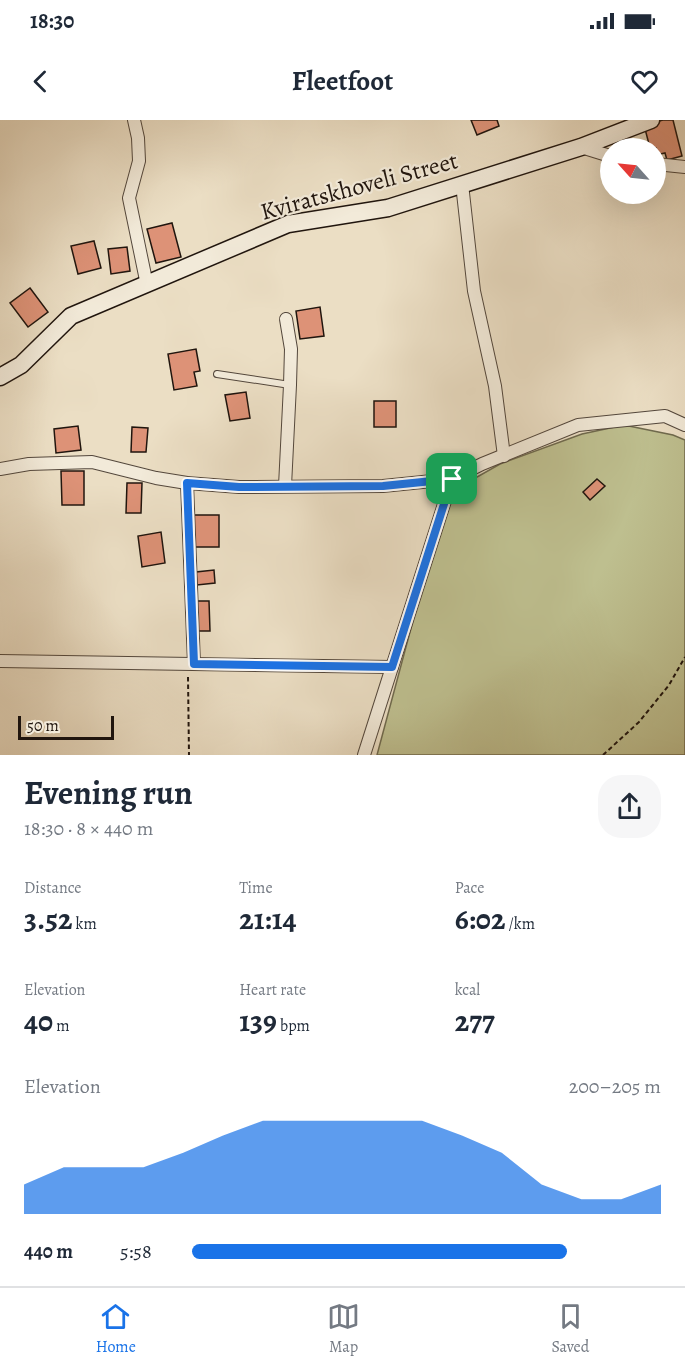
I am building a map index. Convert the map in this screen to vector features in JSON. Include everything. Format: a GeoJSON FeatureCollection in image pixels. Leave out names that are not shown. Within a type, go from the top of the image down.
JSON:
{"type":"FeatureCollection","features":[{"type":"Feature","properties":{"kind":"street"},"geometry":{"type":"LineString","coordinates":[[134,120],[138,138],[138,161],[129,198],[147,285]]}},
{"type":"Feature","properties":{"kind":"street","name":"Kviratskhoveli Street"},"geometry":{"type":"LineString","coordinates":[[0,377],[21,365],[71,316],[288,224],[388,208],[581,147],[651,120]]}},
{"type":"Feature","properties":{"kind":"street"},"geometry":{"type":"LineString","coordinates":[[581,147],[600,153]]}},
{"type":"Feature","properties":{"kind":"street"},"geometry":{"type":"LineString","coordinates":[[666,165],[685,167]]}},
{"type":"Feature","properties":{"kind":"street"},"geometry":{"type":"LineString","coordinates":[[462,184],[474,291],[495,386],[504,456]]}},
{"type":"Feature","properties":{"kind":"street"},"geometry":{"type":"LineString","coordinates":[[285,486],[291,349],[286,319]]}},
{"type":"Feature","properties":{"kind":"street"},"geometry":{"type":"LineString","coordinates":[[0,469],[29,464],[92,462],[156,478],[187,483],[239,487],[383,486],[452,479],[482,464],[578,425],[665,416],[685,425]]}},
{"type":"Feature","properties":{"kind":"street"},"geometry":{"type":"LineString","coordinates":[[364,755],[452,479]]}},
{"type":"Feature","properties":{"kind":"street"},"geometry":{"type":"LineString","coordinates":[[187,483],[191,664]]}},
{"type":"Feature","properties":{"kind":"street"},"geometry":{"type":"LineString","coordinates":[[0,661],[392,667]]}},
{"type":"Feature","properties":{"kind":"lane"},"geometry":{"type":"LineString","coordinates":[[217,374],[290,385]]}},
{"type":"Feature","properties":{"kind":"path"},"geometry":{"type":"LineString","coordinates":[[603,755],[639,722],[669,685],[685,657]]}},
{"type":"Feature","properties":{"kind":"path"},"geometry":{"type":"LineString","coordinates":[[189,755],[191,664]]}},
{"type":"Feature","properties":{"kind":"green space"},"geometry":{"type":"Polygon","coordinates":[[[624,425],[673,435],[685,440],[685,755],[377,755],[447,494],[500,464],[582,434],[624,425]]]}},
{"type":"Feature","properties":{"kind":"building"},"geometry":{"type":"Polygon","coordinates":[[[471,120],[497,120],[499,126],[477,135],[471,120]]]}},
{"type":"Feature","properties":{"kind":"building"},"geometry":{"type":"Polygon","coordinates":[[[673,120],[682,156],[667,160],[666,138],[647,138],[644,125],[673,120]]]}},
{"type":"Feature","properties":{"kind":"building"},"geometry":{"type":"Polygon","coordinates":[[[172,223],[181,257],[156,263],[147,229],[172,223]]]}},
{"type":"Feature","properties":{"kind":"building"},"geometry":{"type":"Polygon","coordinates":[[[94,241],[101,268],[78,274],[71,246],[94,241]]]}},
{"type":"Feature","properties":{"kind":"building"},"geometry":{"type":"Polygon","coordinates":[[[127,247],[130,271],[111,274],[108,249],[127,247]]]}},
{"type":"Feature","properties":{"kind":"building"},"geometry":{"type":"Polygon","coordinates":[[[30,288],[48,312],[28,327],[10,303],[30,288]]]}},
{"type":"Feature","properties":{"kind":"building"},"geometry":{"type":"Polygon","coordinates":[[[320,307],[324,336],[300,339],[296,311],[320,307]]]}},
{"type":"Feature","properties":{"kind":"building"},"geometry":{"type":"Polygon","coordinates":[[[196,349],[200,371],[194,372],[197,386],[174,390],[168,354],[196,349]]]}},
{"type":"Feature","properties":{"kind":"building"},"geometry":{"type":"Polygon","coordinates":[[[246,392],[250,418],[230,421],[225,395],[246,392]]]}},
{"type":"Feature","properties":{"kind":"building"},"geometry":{"type":"Polygon","coordinates":[[[374,401],[396,401],[396,427],[374,427],[374,401]]]}},
{"type":"Feature","properties":{"kind":"building"},"geometry":{"type":"Polygon","coordinates":[[[78,426],[81,450],[56,453],[54,429],[78,426]]]}},
{"type":"Feature","properties":{"kind":"building"},"geometry":{"type":"Polygon","coordinates":[[[132,427],[148,428],[146,452],[131,452],[132,427]]]}},
{"type":"Feature","properties":{"kind":"building"},"geometry":{"type":"Polygon","coordinates":[[[61,471],[84,471],[84,505],[62,505],[61,471]]]}},
{"type":"Feature","properties":{"kind":"building"},"geometry":{"type":"Polygon","coordinates":[[[597,479],[605,486],[590,500],[583,492],[597,479]]]}},
{"type":"Feature","properties":{"kind":"building"},"geometry":{"type":"Polygon","coordinates":[[[127,483],[142,483],[141,513],[126,513],[127,483]]]}},
{"type":"Feature","properties":{"kind":"building"},"geometry":{"type":"Polygon","coordinates":[[[194,515],[219,515],[219,547],[194,547],[194,515]]]}},
{"type":"Feature","properties":{"kind":"building"},"geometry":{"type":"Polygon","coordinates":[[[161,532],[165,563],[142,567],[138,536],[161,532]]]}},
{"type":"Feature","properties":{"kind":"building"},"geometry":{"type":"Polygon","coordinates":[[[214,570],[215,583],[197,585],[196,572],[214,570]]]}},
{"type":"Feature","properties":{"kind":"building"},"geometry":{"type":"Polygon","coordinates":[[[195,601],[209,601],[210,631],[197,631],[195,601]]]}},
{"type":"Feature","properties":{"kind":"route"},"geometry":{"type":"LineString","coordinates":[[452,479],[392,667],[194,664],[187,483],[239,487],[383,486],[452,479]]}}]}
